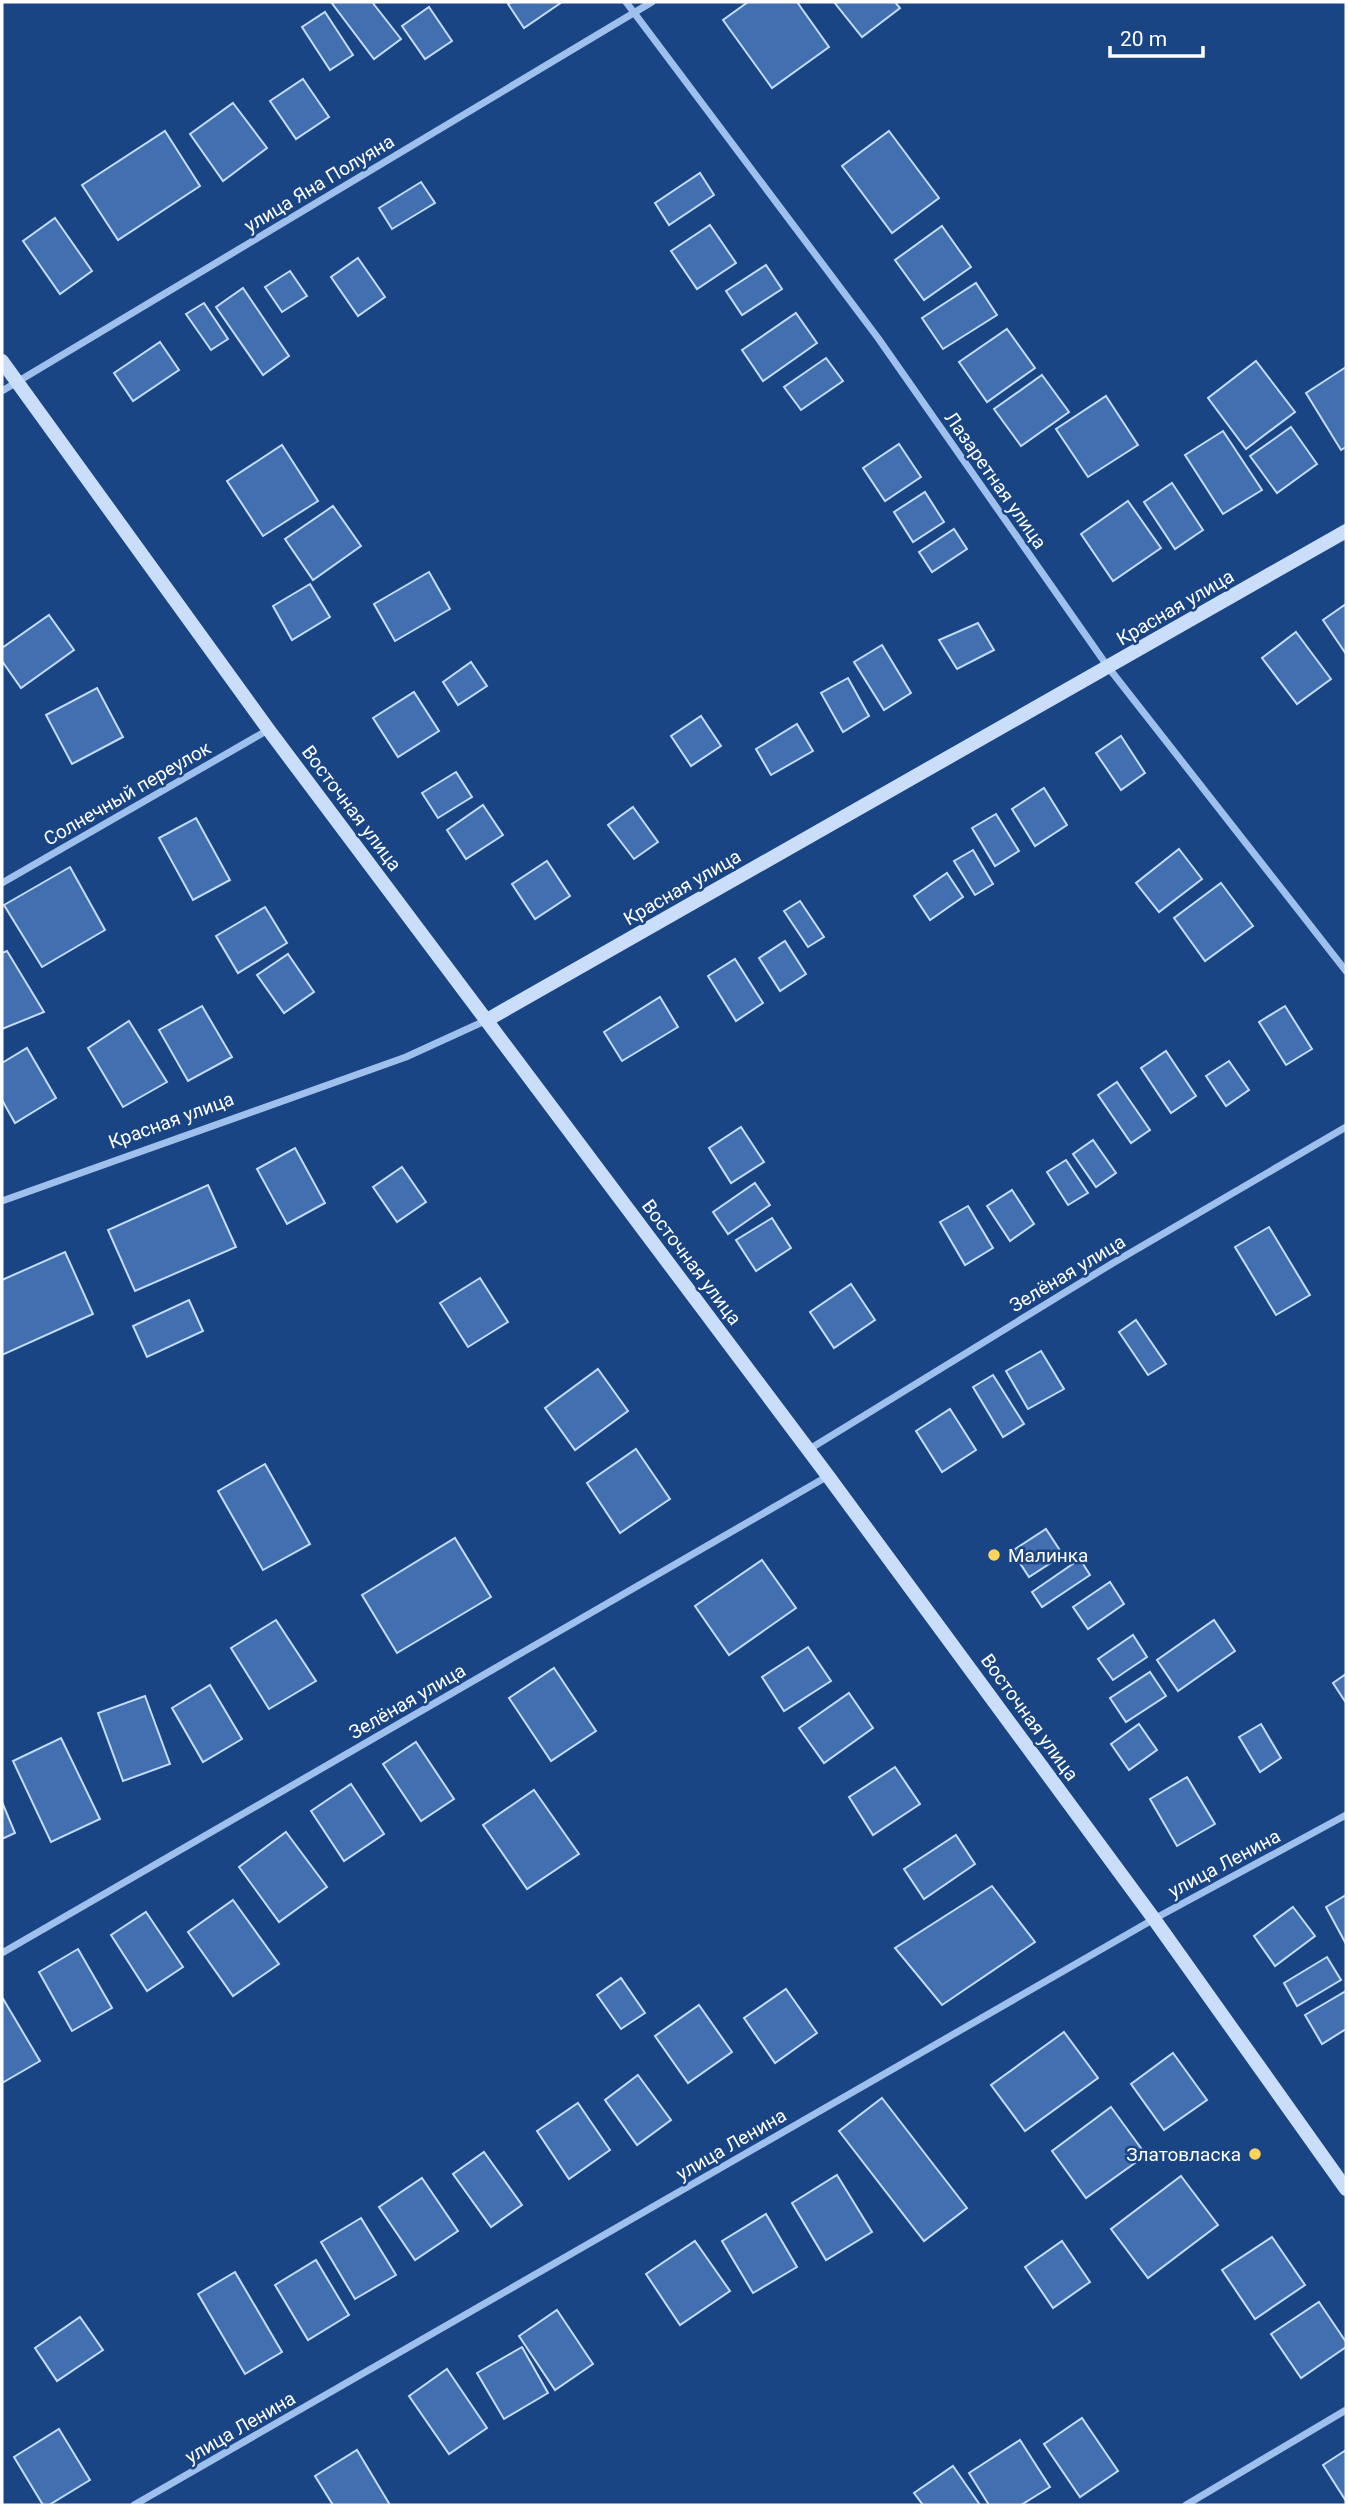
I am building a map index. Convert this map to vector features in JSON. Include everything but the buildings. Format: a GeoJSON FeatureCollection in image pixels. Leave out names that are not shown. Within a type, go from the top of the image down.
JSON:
{"type":"FeatureCollection","features":[{"type":"Feature","properties":{"kind":"street","name":"Лазаретная улица"},"geometry":{"type":"LineString","coordinates":[[626,2],[878,338],[1108,667],[1346,971]]}},
{"type":"Feature","properties":{"kind":"street","name":"улица Яна Полуяна"},"geometry":{"type":"LineString","coordinates":[[2,391],[652,2]]}},
{"type":"Feature","properties":{"kind":"street","name":"Восточная улица"},"geometry":{"type":"LineString","coordinates":[[2,361],[268,729],[828,1476],[1154,1919],[1346,2189]]}},
{"type":"Feature","properties":{"kind":"street","name":"Красная улица"},"geometry":{"type":"LineString","coordinates":[[2,1201],[406,1056],[487,1020],[1346,531]]}},
{"type":"Feature","properties":{"kind":"street","name":"Солнечный переулок"},"geometry":{"type":"LineString","coordinates":[[2,883],[268,729]]}},
{"type":"Feature","properties":{"kind":"street","name":"Зелёная улица"},"geometry":{"type":"LineString","coordinates":[[808,1450],[1112,1263],[1346,1127]]}},
{"type":"Feature","properties":{"kind":"street","name":"Зелёная улица"},"geometry":{"type":"LineString","coordinates":[[2,1953],[828,1476]]}},
{"type":"Feature","properties":{"kind":"street","name":"улица Ленина"},"geometry":{"type":"LineString","coordinates":[[134,2505],[1154,1919],[1346,1815]]}},
{"type":"Feature","properties":{"kind":"street"},"geometry":{"type":"LineString","coordinates":[[1186,2505],[1346,2410]]}},
{"type":"Feature","properties":{"kind":"place","name":"Малинка"},"geometry":{"type":"Point","coordinates":[994,1555]}},
{"type":"Feature","properties":{"kind":"place","name":"Златовласка"},"geometry":{"type":"Point","coordinates":[1255,2154]}}]}
